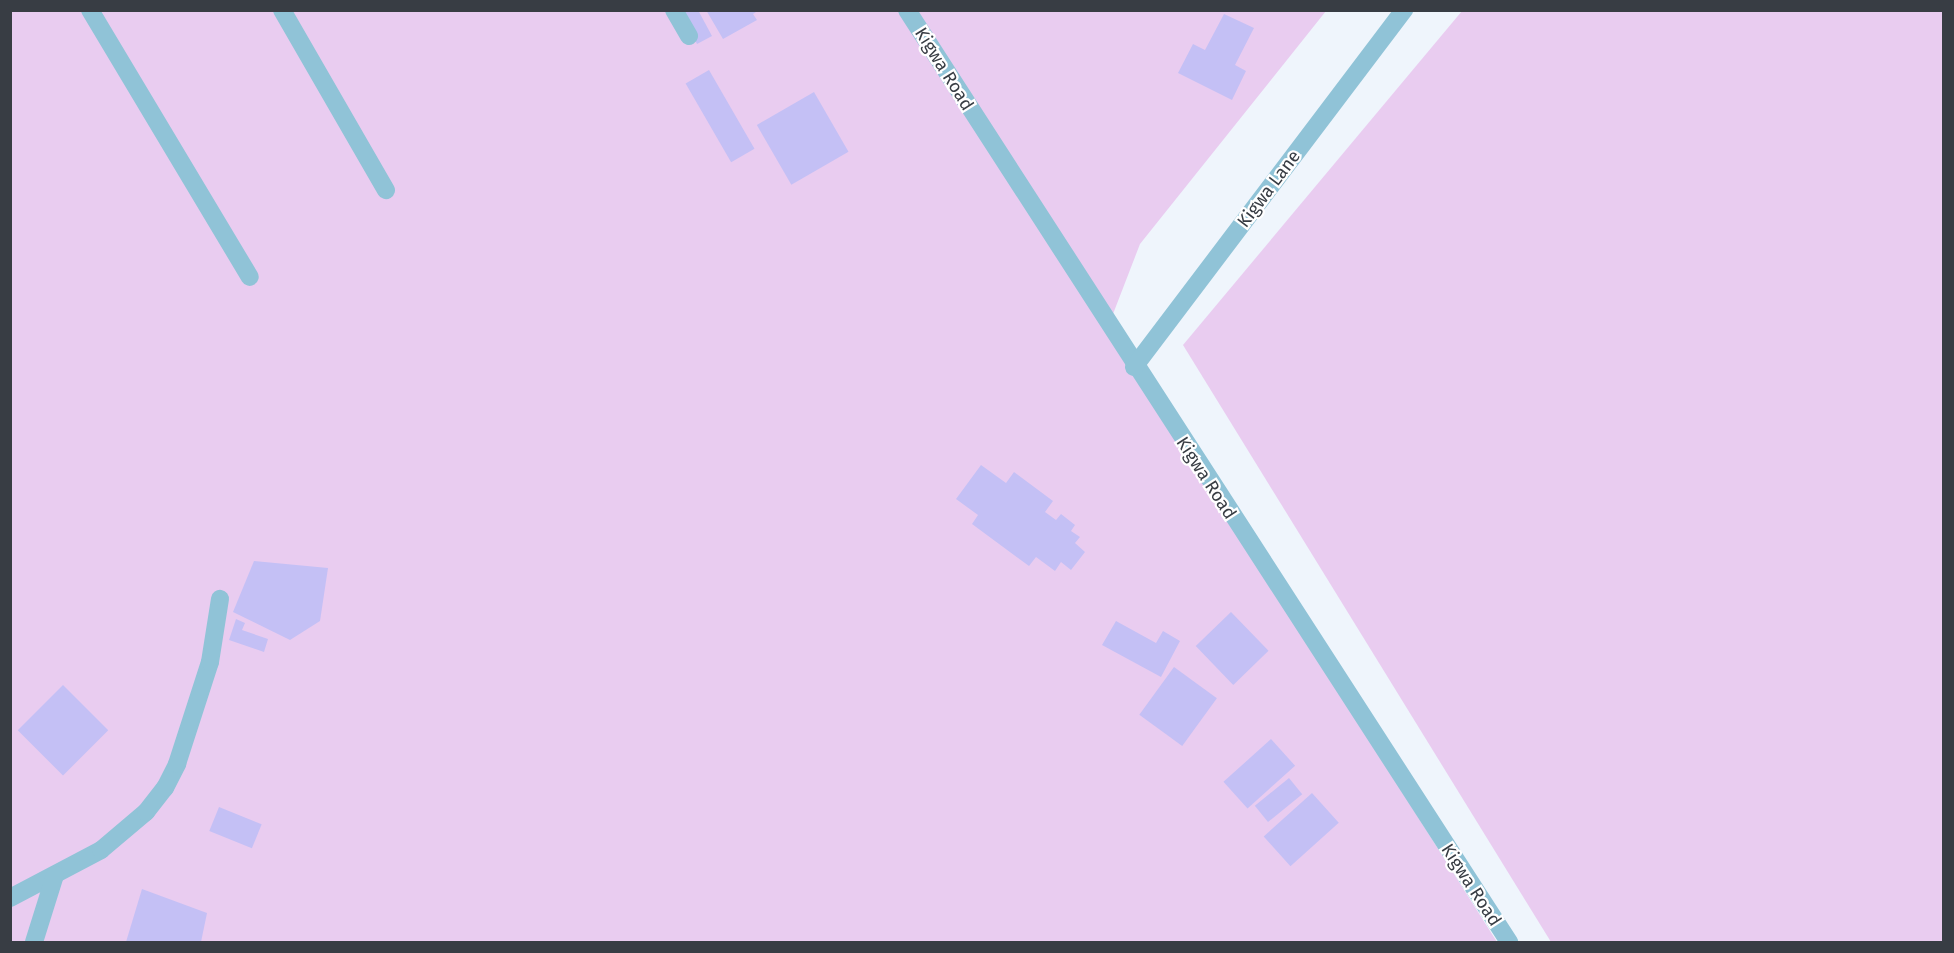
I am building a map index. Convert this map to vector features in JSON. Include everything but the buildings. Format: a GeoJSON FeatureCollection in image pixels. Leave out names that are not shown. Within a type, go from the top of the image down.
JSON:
{"type":"FeatureCollection","features":[{"type":"Feature","properties":{"kind":"street"},"geometry":{"type":"LineString","coordinates":[[90,10],[250,278]]}},
{"type":"Feature","properties":{"kind":"street"},"geometry":{"type":"LineString","coordinates":[[282,10],[386,189]]}},
{"type":"Feature","properties":{"kind":"street"},"geometry":{"type":"LineString","coordinates":[[674,10],[689,36]]}},
{"type":"Feature","properties":{"kind":"street","name":"Kigwa Road"},"geometry":{"type":"LineString","coordinates":[[907,10],[1134,367],[1509,942]]}},
{"type":"Feature","properties":{"kind":"street","name":"Kigwa Lane"},"geometry":{"type":"LineString","coordinates":[[1134,367],[1404,10]]}},
{"type":"Feature","properties":{"kind":"street"},"geometry":{"type":"LineString","coordinates":[[10,898],[55,875],[124,832],[165,788],[177,764],[210,662],[220,599]]}},
{"type":"Feature","properties":{"kind":"street"},"geometry":{"type":"LineString","coordinates":[[34,942],[55,875]]}},
{"type":"Feature","properties":{"kind":"shaded area"},"geometry":{"type":"Polygon","coordinates":[[[10,11],[1326,11],[1140,244],[1108,327],[1497,942],[11,942],[10,11]]]}},
{"type":"Feature","properties":{"kind":"shaded area"},"geometry":{"type":"Polygon","coordinates":[[[1462,11],[1943,11],[1943,942],[1551,942],[1183,345],[1462,11]]]}}]}
